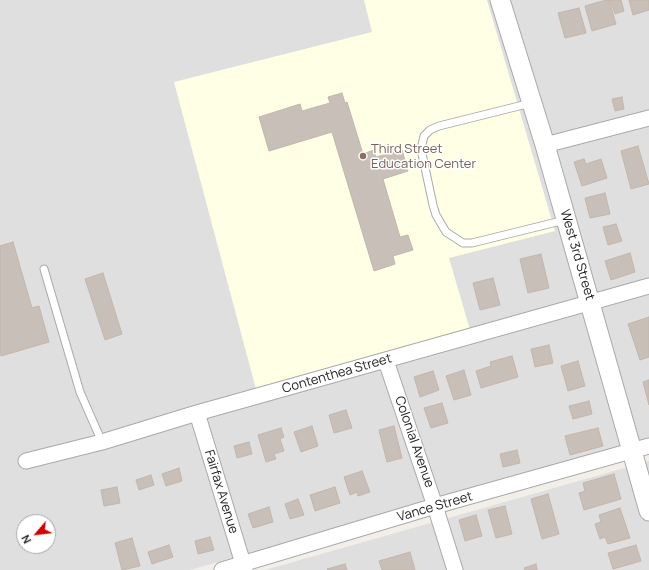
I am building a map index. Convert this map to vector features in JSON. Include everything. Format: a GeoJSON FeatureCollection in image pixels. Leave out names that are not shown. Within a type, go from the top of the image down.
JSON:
{"type":"FeatureCollection","features":[{"type":"Feature","properties":{"kind":"street","name":"West 3rd Street"},"geometry":{"type":"LineString","coordinates":[[500,0],[545,145],[590,302],[641,448],[649,511]]}},
{"type":"Feature","properties":{"kind":"street"},"geometry":{"type":"LineString","coordinates":[[545,145],[649,118]]}},
{"type":"Feature","properties":{"kind":"street","name":"Contenthea Street"},"geometry":{"type":"LineString","coordinates":[[26,461],[102,442],[197,413],[649,286]]}},
{"type":"Feature","properties":{"kind":"street","name":"Colonial Avenue"},"geometry":{"type":"LineString","coordinates":[[386,361],[435,506],[454,570]]}},
{"type":"Feature","properties":{"kind":"street","name":"Fairfax Avenue"},"geometry":{"type":"LineString","coordinates":[[197,413],[244,566]]}},
{"type":"Feature","properties":{"kind":"street","name":"Vance Street"},"geometry":{"type":"LineString","coordinates":[[222,570],[244,566],[435,506],[641,448]]}},
{"type":"Feature","properties":{"kind":"lane"},"geometry":{"type":"LineString","coordinates":[[532,103],[439,126],[430,130],[424,136],[421,149],[422,157],[434,210],[446,232],[463,243],[472,243],[566,219]]}},
{"type":"Feature","properties":{"kind":"lane"},"geometry":{"type":"LineString","coordinates":[[44,269],[80,392],[102,442]]}},
{"type":"Feature","properties":{"kind":"shaded area"},"geometry":{"type":"Polygon","coordinates":[[[0,0],[649,0],[649,438],[190,570],[0,570],[0,0]]]}},
{"type":"Feature","properties":{"kind":"shaded area","name":"Third Street Education Center"},"geometry":{"type":"Polygon","coordinates":[[[364,0],[487,0],[555,231],[449,258],[470,330],[257,393],[174,82],[372,32],[364,0]]]}},
{"type":"Feature","properties":{"kind":"shaded area"},"geometry":{"type":"Polygon","coordinates":[[[649,461],[649,570],[265,570],[649,461]]]}},
{"type":"Feature","properties":{"kind":"building"},"geometry":{"type":"Polygon","coordinates":[[[609,0],[616,24],[592,31],[585,6],[609,0]]]}},
{"type":"Feature","properties":{"kind":"building"},"geometry":{"type":"Polygon","coordinates":[[[610,0],[621,0],[624,11],[615,14],[610,0]]]}},
{"type":"Feature","properties":{"kind":"building"},"geometry":{"type":"Polygon","coordinates":[[[629,0],[649,0],[649,10],[633,15],[629,0]]]}},
{"type":"Feature","properties":{"kind":"building"},"geometry":{"type":"Polygon","coordinates":[[[579,8],[586,33],[565,38],[558,13],[579,8]]]}},
{"type":"Feature","properties":{"kind":"building","name":"Third Street Education Center"},"geometry":{"type":"Polygon","coordinates":[[[342,93],[345,103],[347,102],[363,154],[374,150],[376,157],[402,150],[408,171],[383,179],[400,237],[408,235],[413,250],[393,256],[395,264],[374,271],[332,132],[269,151],[259,117],[300,104],[302,111],[330,103],[328,97],[342,93]]]}},
{"type":"Feature","properties":{"kind":"building"},"geometry":{"type":"Polygon","coordinates":[[[622,97],[624,109],[615,111],[612,99],[622,97]]]}},
{"type":"Feature","properties":{"kind":"building"},"geometry":{"type":"Polygon","coordinates":[[[638,146],[649,184],[631,189],[621,151],[638,146]]]}},
{"type":"Feature","properties":{"kind":"building"},"geometry":{"type":"Polygon","coordinates":[[[584,159],[586,164],[601,159],[607,178],[582,186],[574,162],[584,159]]]}},
{"type":"Feature","properties":{"kind":"building"},"geometry":{"type":"Polygon","coordinates":[[[605,193],[610,214],[590,218],[585,198],[605,193]]]}},
{"type":"Feature","properties":{"kind":"building"},"geometry":{"type":"Polygon","coordinates":[[[616,224],[622,241],[608,245],[603,227],[616,224]]]}},
{"type":"Feature","properties":{"kind":"building"},"geometry":{"type":"Polygon","coordinates":[[[13,242],[32,308],[39,306],[49,342],[1,356],[0,246],[13,242]]]}},
{"type":"Feature","properties":{"kind":"building"},"geometry":{"type":"Polygon","coordinates":[[[630,253],[635,272],[611,280],[605,261],[630,253]]]}},
{"type":"Feature","properties":{"kind":"building"},"geometry":{"type":"Polygon","coordinates":[[[541,254],[549,288],[528,293],[520,259],[541,254]]]}},
{"type":"Feature","properties":{"kind":"building"},"geometry":{"type":"Polygon","coordinates":[[[103,273],[122,334],[105,340],[85,279],[103,273]]]}},
{"type":"Feature","properties":{"kind":"building"},"geometry":{"type":"Polygon","coordinates":[[[493,278],[500,305],[480,310],[473,283],[493,278]]]}},
{"type":"Feature","properties":{"kind":"building"},"geometry":{"type":"Polygon","coordinates":[[[649,317],[649,357],[640,360],[628,324],[649,317]]]}},
{"type":"Feature","properties":{"kind":"building"},"geometry":{"type":"Polygon","coordinates":[[[549,345],[553,363],[535,367],[531,349],[549,345]]]}},
{"type":"Feature","properties":{"kind":"building"},"geometry":{"type":"Polygon","coordinates":[[[512,356],[518,377],[481,388],[476,371],[491,366],[490,362],[512,356]]]}},
{"type":"Feature","properties":{"kind":"building"},"geometry":{"type":"Polygon","coordinates":[[[578,361],[585,386],[568,391],[561,366],[578,361]]]}},
{"type":"Feature","properties":{"kind":"building"},"geometry":{"type":"Polygon","coordinates":[[[464,370],[471,395],[454,400],[446,376],[464,370]]]}},
{"type":"Feature","properties":{"kind":"building"},"geometry":{"type":"Polygon","coordinates":[[[433,371],[439,390],[420,397],[414,377],[433,371]]]}},
{"type":"Feature","properties":{"kind":"building"},"geometry":{"type":"Polygon","coordinates":[[[649,380],[649,405],[643,382],[649,380]]]}},
{"type":"Feature","properties":{"kind":"building"},"geometry":{"type":"Polygon","coordinates":[[[589,401],[592,414],[573,419],[569,406],[589,401]]]}},
{"type":"Feature","properties":{"kind":"building"},"geometry":{"type":"Polygon","coordinates":[[[442,403],[448,423],[431,428],[424,408],[442,403]]]}},
{"type":"Feature","properties":{"kind":"building"},"geometry":{"type":"Polygon","coordinates":[[[346,410],[352,428],[334,433],[329,415],[346,410]]]}},
{"type":"Feature","properties":{"kind":"building"},"geometry":{"type":"Polygon","coordinates":[[[312,426],[318,446],[301,452],[294,432],[312,426]]]}},
{"type":"Feature","properties":{"kind":"building"},"geometry":{"type":"Polygon","coordinates":[[[394,426],[402,458],[387,462],[379,430],[394,426]]]}},
{"type":"Feature","properties":{"kind":"building"},"geometry":{"type":"Polygon","coordinates":[[[281,428],[284,437],[280,439],[284,451],[274,454],[276,459],[266,462],[258,435],[281,428]]]}},
{"type":"Feature","properties":{"kind":"building"},"geometry":{"type":"Polygon","coordinates":[[[598,428],[603,446],[570,455],[565,436],[598,428]]]}},
{"type":"Feature","properties":{"kind":"building"},"geometry":{"type":"Polygon","coordinates":[[[249,442],[252,454],[237,458],[234,446],[249,442]]]}},
{"type":"Feature","properties":{"kind":"building"},"geometry":{"type":"Polygon","coordinates":[[[517,450],[520,463],[503,467],[500,454],[517,450]]]}},
{"type":"Feature","properties":{"kind":"building"},"geometry":{"type":"Polygon","coordinates":[[[179,468],[182,481],[166,486],[162,474],[179,468]]]}},
{"type":"Feature","properties":{"kind":"building"},"geometry":{"type":"Polygon","coordinates":[[[362,471],[370,492],[358,496],[357,492],[350,495],[344,477],[362,471]]]}},
{"type":"Feature","properties":{"kind":"building"},"geometry":{"type":"Polygon","coordinates":[[[614,474],[621,499],[584,510],[579,493],[585,491],[583,483],[614,474]]]}},
{"type":"Feature","properties":{"kind":"building"},"geometry":{"type":"Polygon","coordinates":[[[151,475],[154,485],[139,490],[136,480],[151,475]]]}},
{"type":"Feature","properties":{"kind":"building"},"geometry":{"type":"Polygon","coordinates":[[[117,487],[120,503],[104,506],[101,490],[117,487]]]}},
{"type":"Feature","properties":{"kind":"building"},"geometry":{"type":"Polygon","coordinates":[[[335,487],[340,503],[315,511],[310,495],[335,487]]]}},
{"type":"Feature","properties":{"kind":"building"},"geometry":{"type":"Polygon","coordinates":[[[548,494],[559,534],[542,539],[531,499],[548,494]]]}},
{"type":"Feature","properties":{"kind":"building"},"geometry":{"type":"Polygon","coordinates":[[[298,499],[304,515],[290,519],[285,504],[298,499]]]}},
{"type":"Feature","properties":{"kind":"building"},"geometry":{"type":"Polygon","coordinates":[[[505,506],[512,534],[496,538],[488,510],[505,506]]]}},
{"type":"Feature","properties":{"kind":"building"},"geometry":{"type":"Polygon","coordinates":[[[269,507],[273,522],[253,528],[248,514],[269,507]]]}},
{"type":"Feature","properties":{"kind":"building"},"geometry":{"type":"Polygon","coordinates":[[[620,508],[630,538],[608,544],[605,537],[600,539],[595,524],[601,522],[599,515],[620,508]]]}},
{"type":"Feature","properties":{"kind":"building"},"geometry":{"type":"Polygon","coordinates":[[[476,515],[482,536],[465,541],[459,520],[476,515]]]}},
{"type":"Feature","properties":{"kind":"building"},"geometry":{"type":"Polygon","coordinates":[[[210,537],[214,550],[198,554],[195,541],[210,537]]]}},
{"type":"Feature","properties":{"kind":"building"},"geometry":{"type":"Polygon","coordinates":[[[132,538],[140,566],[122,570],[115,543],[132,538]]]}},
{"type":"Feature","properties":{"kind":"building"},"geometry":{"type":"Polygon","coordinates":[[[169,545],[173,557],[152,564],[148,552],[169,545]]]}},
{"type":"Feature","properties":{"kind":"building"},"geometry":{"type":"Polygon","coordinates":[[[636,545],[641,561],[613,569],[608,553],[636,545]]]}},
{"type":"Feature","properties":{"kind":"building"},"geometry":{"type":"Polygon","coordinates":[[[410,552],[415,570],[382,570],[379,561],[410,552]]]}},
{"type":"Feature","properties":{"kind":"building"},"geometry":{"type":"Polygon","coordinates":[[[345,564],[347,570],[327,569],[345,564]]]}},
{"type":"Feature","properties":{"kind":"building"},"geometry":{"type":"Polygon","coordinates":[[[536,564],[537,570],[525,570],[524,568],[536,564]]]}},
{"type":"Feature","properties":{"kind":"place","name":"Third Street Education Center"},"geometry":{"type":"Point","coordinates":[363,156]}}]}
